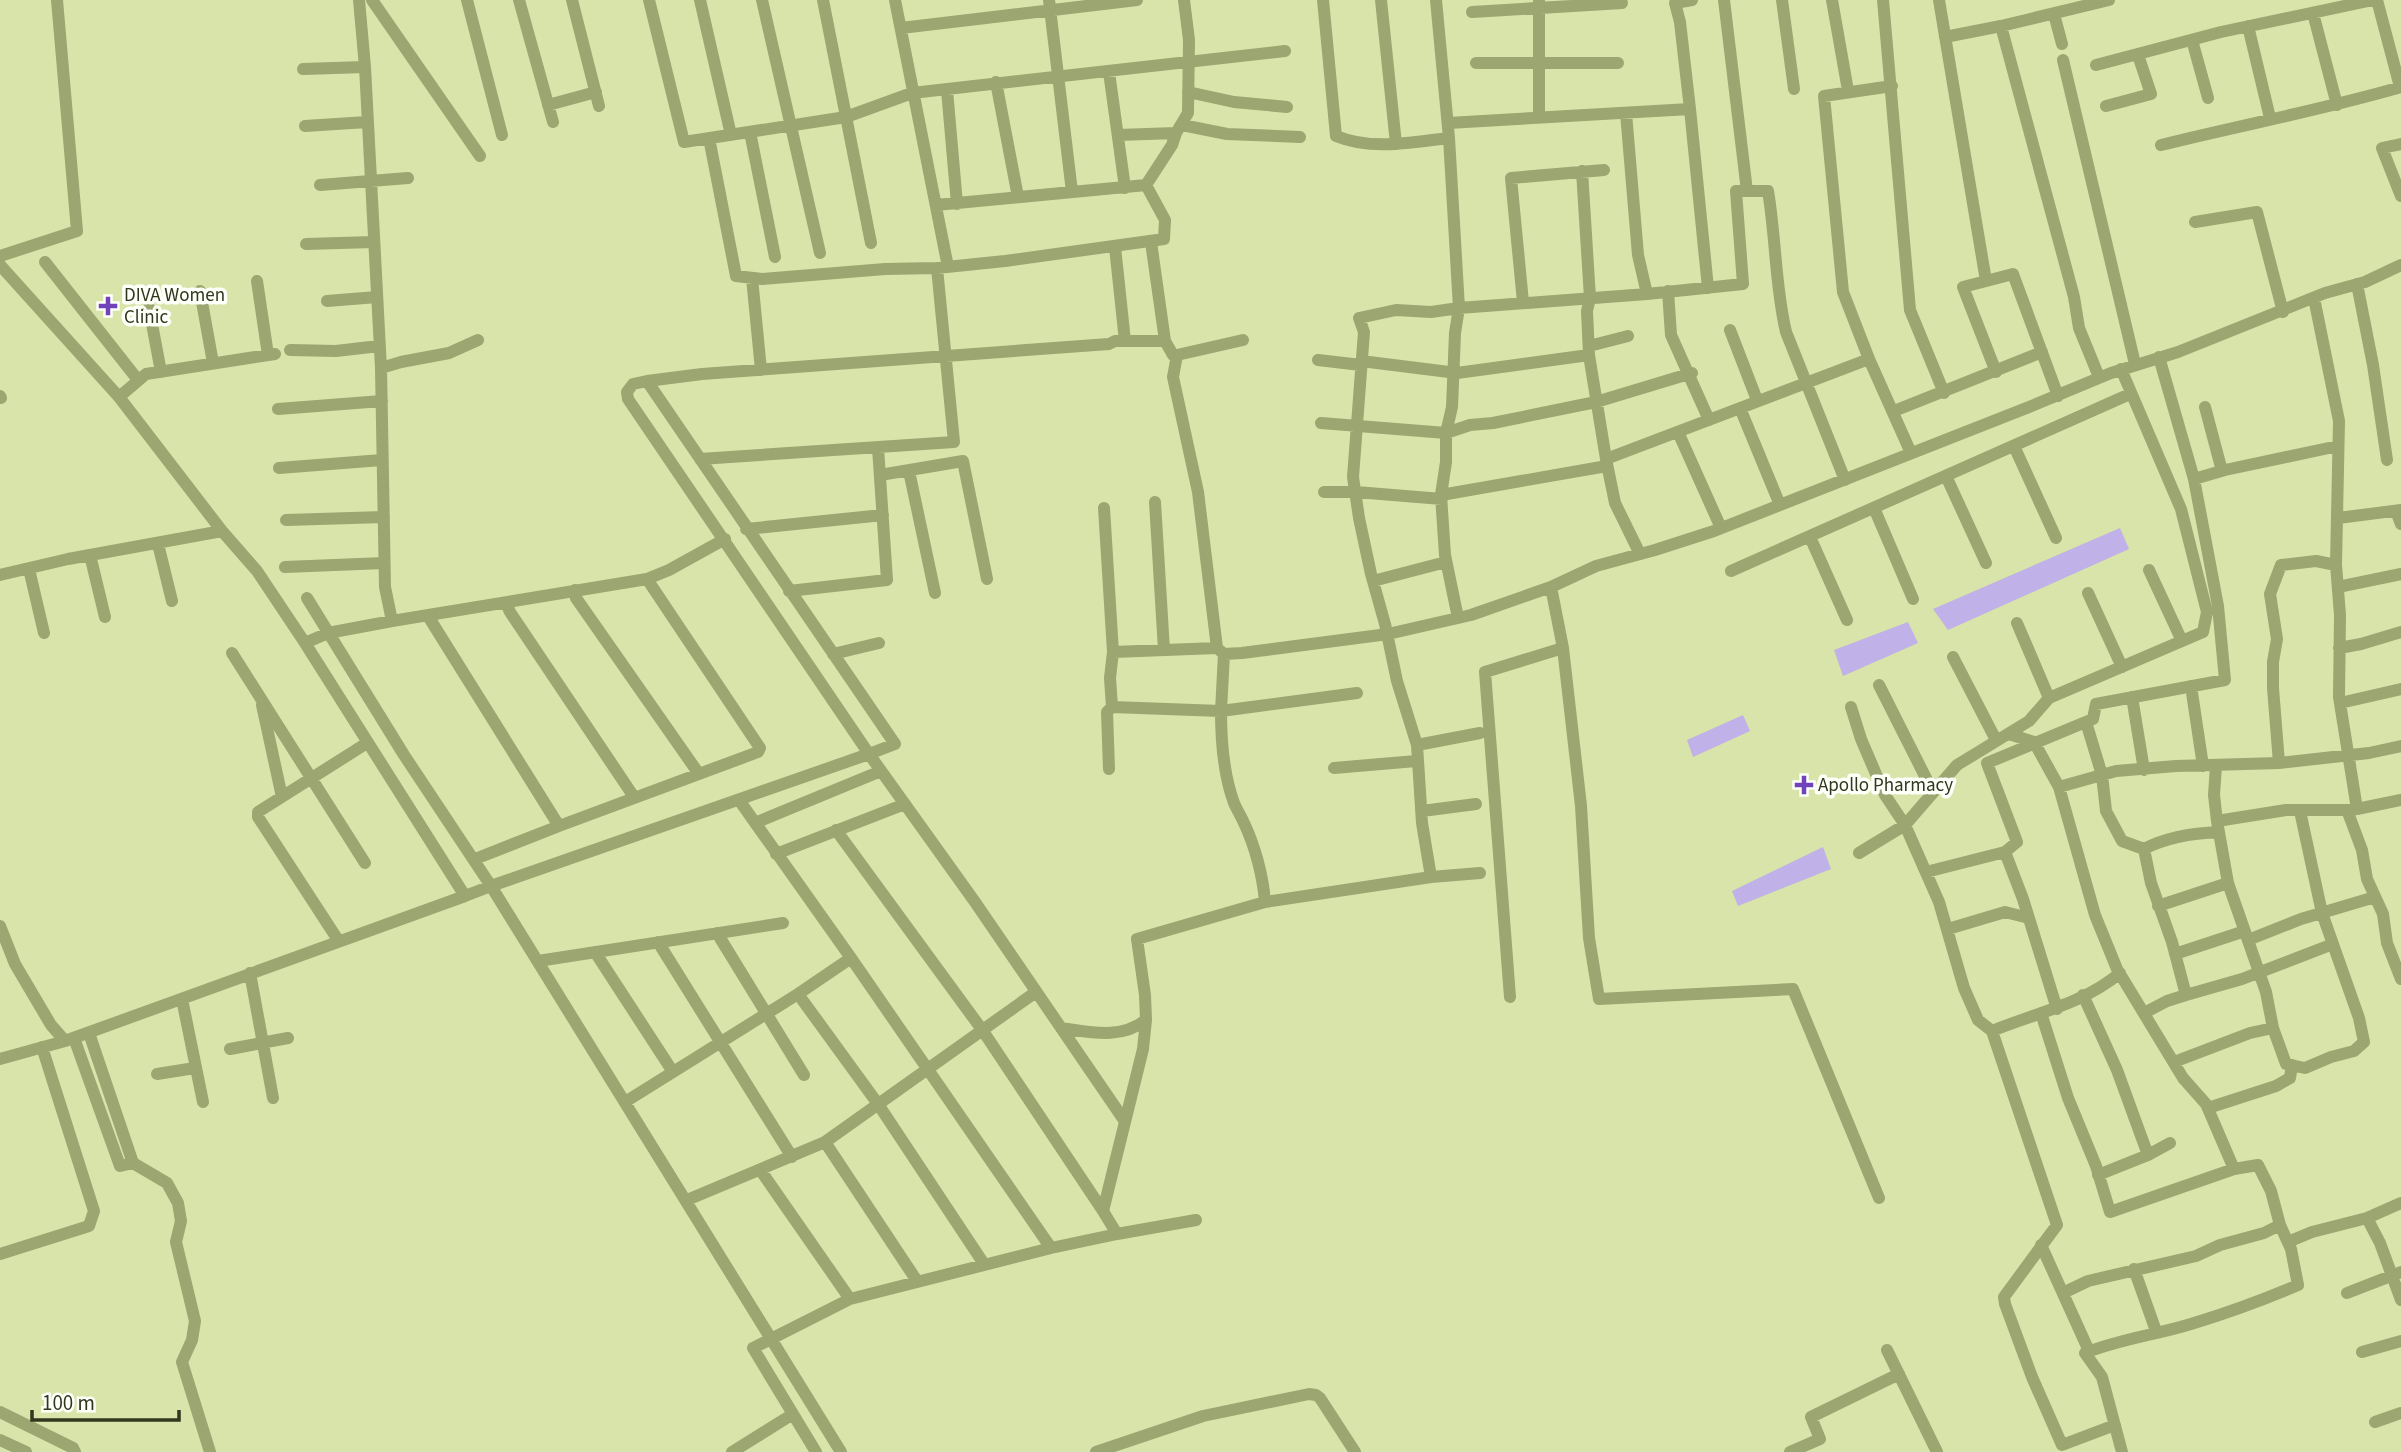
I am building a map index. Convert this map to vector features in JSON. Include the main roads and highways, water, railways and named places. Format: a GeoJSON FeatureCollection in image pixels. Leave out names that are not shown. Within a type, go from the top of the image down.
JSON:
{"type":"FeatureCollection","features":[{"type":"Feature","properties":{"kind":"place","name":"DIVA Women Clinic"},"geometry":{"type":"Point","coordinates":[108,306]}},
{"type":"Feature","properties":{"kind":"place","name":"Apollo Pharmacy"},"geometry":{"type":"Point","coordinates":[1804,785]}}]}
